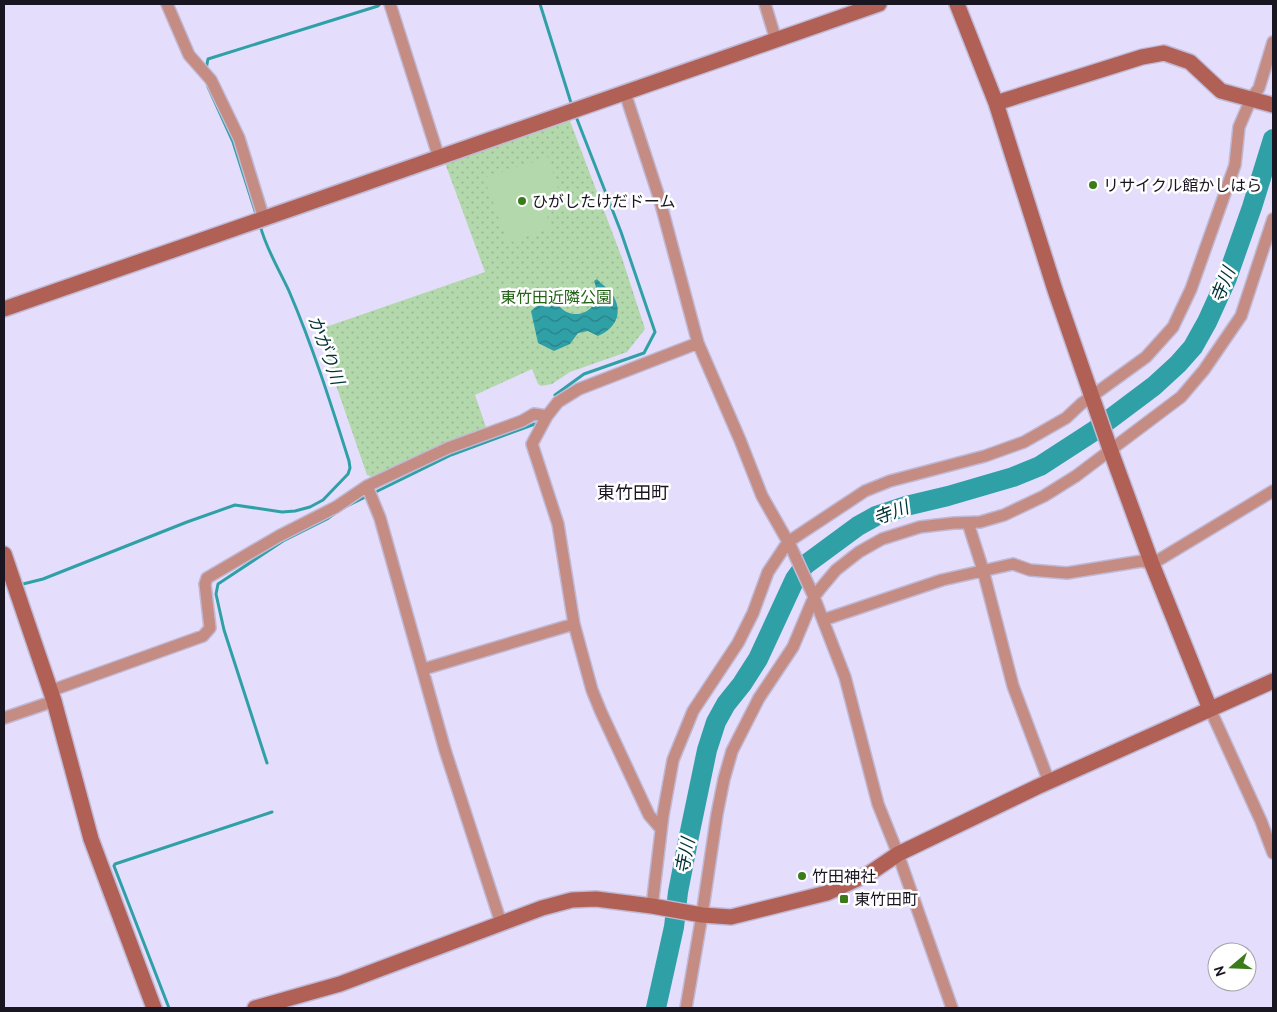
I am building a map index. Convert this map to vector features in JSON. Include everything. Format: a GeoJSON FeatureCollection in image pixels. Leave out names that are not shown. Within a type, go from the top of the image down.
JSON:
{"type":"FeatureCollection","features":[{"type":"Feature","properties":{"kind":"street"},"geometry":{"type":"LineString","coordinates":[[168,4],[189,55],[211,80],[239,138],[264,219]]}},
{"type":"Feature","properties":{"kind":"street"},"geometry":{"type":"LineString","coordinates":[[390,4],[439,158]]}},
{"type":"Feature","properties":{"kind":"street"},"geometry":{"type":"LineString","coordinates":[[766,4],[776,40]]}},
{"type":"Feature","properties":{"kind":"street"},"geometry":{"type":"LineString","coordinates":[[4,309],[879,4]]}},
{"type":"Feature","properties":{"kind":"street"},"geometry":{"type":"LineString","coordinates":[[957,4],[996,103],[1055,290],[1152,564],[1210,709],[1261,821],[1273,853]]}},
{"type":"Feature","properties":{"kind":"street"},"geometry":{"type":"LineString","coordinates":[[654,907],[661,829],[673,760],[693,711],[738,642],[753,613],[768,572],[789,545],[865,491],[890,482],[985,456],[1024,442],[1066,418],[1081,404],[1093,400],[1146,357],[1173,327],[1191,289],[1232,174],[1239,127],[1259,88],[1273,42]]}},
{"type":"Feature","properties":{"kind":"street"},"geometry":{"type":"LineString","coordinates":[[996,103],[1142,57],[1164,53],[1190,62],[1221,91],[1273,105]]}},
{"type":"Feature","properties":{"kind":"street"},"geometry":{"type":"LineString","coordinates":[[625,93],[659,197],[698,343],[734,424],[762,496],[813,594],[845,677],[878,804],[898,854],[952,1008]]}},
{"type":"Feature","properties":{"kind":"street"},"geometry":{"type":"LineString","coordinates":[[686,1008],[717,814],[732,752],[760,698],[793,647],[813,594],[836,570],[859,552],[882,538],[920,527],[954,522],[968,524],[980,522],[1004,514],[1044,496],[1076,476],[1110,448],[1181,397],[1210,363],[1241,316],[1273,219]]}},
{"type":"Feature","properties":{"kind":"street"},"geometry":{"type":"LineString","coordinates":[[661,829],[650,815],[600,712],[592,690],[574,624],[558,524],[532,444],[547,416],[558,402],[578,389],[698,343]]}},
{"type":"Feature","properties":{"kind":"street"},"geometry":{"type":"LineString","coordinates":[[4,718],[52,696],[203,636],[210,628],[205,584],[207,578],[279,536],[336,507],[367,486],[448,448],[522,421],[534,414],[547,416]]}},
{"type":"Feature","properties":{"kind":"street"},"geometry":{"type":"LineString","coordinates":[[367,486],[380,518],[424,668],[445,750],[501,923]]}},
{"type":"Feature","properties":{"kind":"street"},"geometry":{"type":"LineString","coordinates":[[823,620],[942,580],[1013,564],[1030,570],[1067,573],[1142,561],[1152,564],[1273,491]]}},
{"type":"Feature","properties":{"kind":"street"},"geometry":{"type":"LineString","coordinates":[[968,524],[983,570],[1013,686],[1049,782]]}},
{"type":"Feature","properties":{"kind":"street"},"geometry":{"type":"LineString","coordinates":[[4,554],[52,696],[91,839],[154,1008]]}},
{"type":"Feature","properties":{"kind":"street"},"geometry":{"type":"LineString","coordinates":[[424,668],[574,624]]}},
{"type":"Feature","properties":{"kind":"street"},"geometry":{"type":"LineString","coordinates":[[255,1008],[340,984],[501,923],[554,904],[572,900],[596,899],[731,918],[827,893],[864,877],[898,854],[1049,782],[1273,681]]}},
{"type":"Feature","properties":{"kind":"green space","name":"東竹田近隣公園"},"geometry":{"type":"Polygon","coordinates":[[[570,121],[622,258],[645,329],[627,352],[570,372],[552,384],[541,386],[538,384],[532,369],[475,395],[487,430],[414,458],[374,478],[367,475],[317,330],[485,272],[445,163],[570,121]]]}},
{"type":"Feature","properties":{"kind":"green space","name":"ひがしたけだドーム"},"geometry":{"type":"Polygon","coordinates":[[[548,157],[561,198],[543,204],[551,228],[508,243],[484,178],[548,157]]]}},
{"type":"Feature","properties":{"kind":"water"},"geometry":{"type":"Polygon","coordinates":[[[597,279],[610,292],[617,303],[617,315],[613,325],[598,336],[588,331],[578,333],[570,344],[554,351],[538,343],[531,311],[542,303],[556,301],[562,309],[569,313],[577,314],[584,312],[591,308],[595,301],[597,292],[594,281],[597,279]]]}},
{"type":"Feature","properties":{"kind":"waterway","name":"かがり川"},"geometry":{"type":"LineString","coordinates":[[206,69],[208,59],[380,4]]}},
{"type":"Feature","properties":{"kind":"waterway"},"geometry":{"type":"LineString","coordinates":[[540,4],[572,106]]}},
{"type":"Feature","properties":{"kind":"waterway","name":"かがり川"},"geometry":{"type":"LineString","coordinates":[[208,87],[233,142],[257,217]]}},
{"type":"Feature","properties":{"kind":"waterway"},"geometry":{"type":"LineString","coordinates":[[555,395],[584,374],[644,353],[655,332],[621,232],[575,114]]}},
{"type":"Feature","properties":{"kind":"waterway","name":"寺川"},"geometry":{"type":"LineString","coordinates":[[656,1008],[674,927],[678,892],[707,750],[716,722],[726,704],[758,659],[795,579],[805,565],[858,526],[876,516],[1013,477],[1040,466],[1094,431],[1154,386],[1178,364],[1193,347],[1207,322],[1227,278],[1273,139]]}},
{"type":"Feature","properties":{"kind":"waterway","name":"かがり川"},"geometry":{"type":"LineString","coordinates":[[19,585],[43,579],[235,505],[282,512],[310,507],[323,500],[348,474],[350,468],[349,461],[314,354],[289,291],[269,251],[260,225]]}},
{"type":"Feature","properties":{"kind":"waterway"},"geometry":{"type":"LineString","coordinates":[[343,508],[451,455],[535,424]]}},
{"type":"Feature","properties":{"kind":"waterway"},"geometry":{"type":"LineString","coordinates":[[267,763],[224,630],[216,594],[218,584],[283,541],[334,514]]}},
{"type":"Feature","properties":{"kind":"waterway"},"geometry":{"type":"LineString","coordinates":[[169,1008],[114,866],[115,864],[272,812]]}},
{"type":"Feature","properties":{"kind":"place","name":"リサイクル館かしはら"},"geometry":{"type":"Point","coordinates":[1093,185]}},
{"type":"Feature","properties":{"kind":"place","name":"ひがしたけだドーム"},"geometry":{"type":"Point","coordinates":[522,201]}},
{"type":"Feature","properties":{"kind":"place","name":"竹田神社"},"geometry":{"type":"Point","coordinates":[802,876]}},
{"type":"Feature","properties":{"kind":"place","name":"東竹田町"},"geometry":{"type":"Point","coordinates":[844,899]}},
{"type":"Feature","properties":{"kind":"district","name":"東竹田町"},"geometry":{"type":"Point","coordinates":[633,493]}}]}
